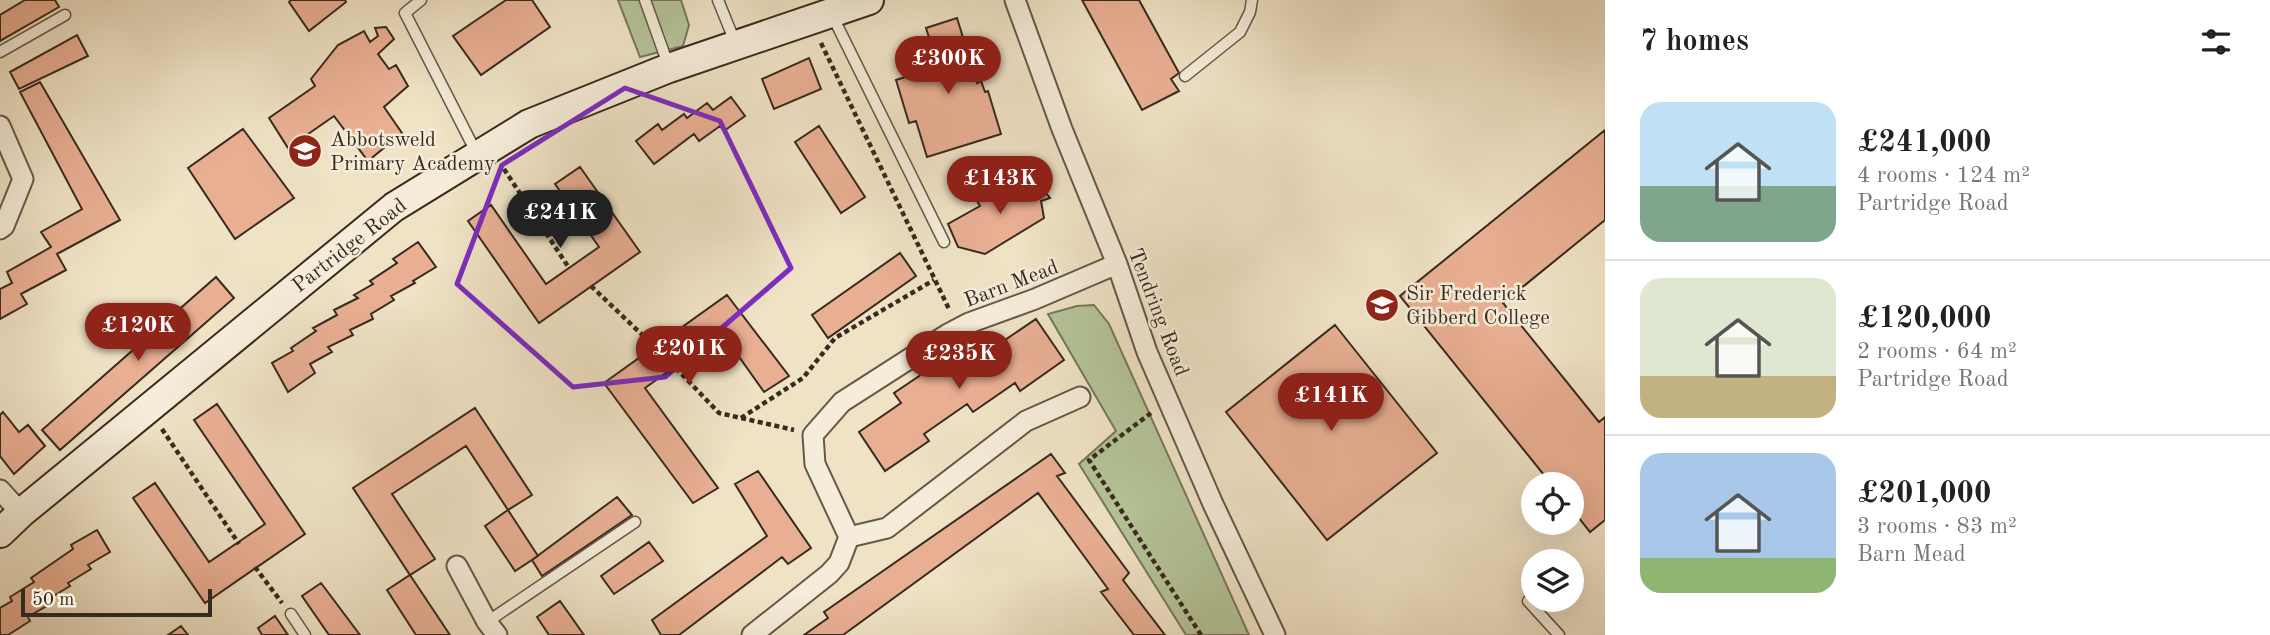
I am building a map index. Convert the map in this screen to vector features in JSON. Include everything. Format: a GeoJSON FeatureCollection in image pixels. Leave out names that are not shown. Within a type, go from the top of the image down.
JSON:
{"type":"FeatureCollection","features":[{"type":"Feature","properties":{"kind":"street","name":"Partridge Road"},"geometry":{"type":"LineString","coordinates":[[0,533],[394,207],[529,124],[669,68],[830,10],[869,0]]}},
{"type":"Feature","properties":{"kind":"street","name":"Tendring Road"},"geometry":{"type":"LineString","coordinates":[[1015,0],[1062,129],[1117,264],[1147,352],[1213,504],[1275,635]]}},
{"type":"Feature","properties":{"kind":"street"},"geometry":{"type":"LineString","coordinates":[[0,126],[23,179],[4,226],[0,229]]}},
{"type":"Feature","properties":{"kind":"street","name":"Barn Mead"},"geometry":{"type":"LineString","coordinates":[[813,435],[842,402],[958,328],[1117,264]]}},
{"type":"Feature","properties":{"kind":"street"},"geometry":{"type":"LineString","coordinates":[[849,537],[887,528],[1026,421],[1080,397]]}},
{"type":"Feature","properties":{"kind":"street"},"geometry":{"type":"LineString","coordinates":[[752,635],[829,574],[839,563],[849,537],[815,464],[813,435]]}},
{"type":"Feature","properties":{"kind":"street"},"geometry":{"type":"LineString","coordinates":[[0,490],[21,513]]}},
{"type":"Feature","properties":{"kind":"street"},"geometry":{"type":"LineString","coordinates":[[457,566],[492,628]]}},
{"type":"Feature","properties":{"kind":"lane"},"geometry":{"type":"LineString","coordinates":[[421,0],[405,13],[484,152]]}},
{"type":"Feature","properties":{"kind":"lane"},"geometry":{"type":"LineString","coordinates":[[645,0],[669,68]]}},
{"type":"Feature","properties":{"kind":"lane"},"geometry":{"type":"LineString","coordinates":[[718,0],[736,45]]}},
{"type":"Feature","properties":{"kind":"lane"},"geometry":{"type":"LineString","coordinates":[[1185,76],[1240,32],[1250,12],[1252,0]]}},
{"type":"Feature","properties":{"kind":"lane"},"geometry":{"type":"LineString","coordinates":[[830,10],[944,242]]}},
{"type":"Feature","properties":{"kind":"lane"},"geometry":{"type":"LineString","coordinates":[[0,52],[65,15]]}},
{"type":"Feature","properties":{"kind":"lane"},"geometry":{"type":"LineString","coordinates":[[492,628],[635,522]]}},
{"type":"Feature","properties":{"kind":"lane"},"geometry":{"type":"LineString","coordinates":[[1538,612],[1559,635]]}},
{"type":"Feature","properties":{"kind":"lane"},"geometry":{"type":"LineString","coordinates":[[290,614],[304,635]]}},
{"type":"Feature","properties":{"kind":"path"},"geometry":{"type":"LineString","coordinates":[[830,10],[934,279],[958,328]]}},
{"type":"Feature","properties":{"kind":"path"},"geometry":{"type":"LineString","coordinates":[[484,152],[569,268]]}},
{"type":"Feature","properties":{"kind":"path"},"geometry":{"type":"LineString","coordinates":[[741,418],[803,378],[835,338],[934,279]]}},
{"type":"Feature","properties":{"kind":"path"},"geometry":{"type":"LineString","coordinates":[[591,286],[654,347]]}},
{"type":"Feature","properties":{"kind":"path"},"geometry":{"type":"LineString","coordinates":[[676,368],[719,413],[813,435]]}},
{"type":"Feature","properties":{"kind":"path"},"geometry":{"type":"LineString","coordinates":[[1169,400],[1089,460],[1201,635]]}},
{"type":"Feature","properties":{"kind":"path"},"geometry":{"type":"LineString","coordinates":[[148,408],[239,544]]}},
{"type":"Feature","properties":{"kind":"path"},"geometry":{"type":"LineString","coordinates":[[255,568],[290,614]]}},
{"type":"Feature","properties":{"kind":"highlighted area"},"geometry":{"type":"Polygon","coordinates":[[[625,88],[720,121],[791,268],[665,377],[573,387],[457,284],[502,165],[625,88]]]}},
{"type":"Feature","properties":{"kind":"green space"},"geometry":{"type":"Polygon","coordinates":[[[618,0],[681,0],[689,25],[683,46],[640,57],[618,0]]]}},
{"type":"Feature","properties":{"kind":"green space"},"geometry":{"type":"Polygon","coordinates":[[[1094,305],[1109,324],[1249,635],[1186,635],[1079,464],[1116,431],[1048,314],[1077,306],[1094,305]]]}},
{"type":"Feature","properties":{"kind":"building"},"geometry":{"type":"Polygon","coordinates":[[[25,0],[55,0],[59,7],[0,41],[0,15],[25,0]]]}},
{"type":"Feature","properties":{"kind":"building"},"geometry":{"type":"Polygon","coordinates":[[[506,0],[532,0],[550,27],[481,75],[453,36],[506,0]]]}},
{"type":"Feature","properties":{"kind":"building"},"geometry":{"type":"Polygon","coordinates":[[[1082,0],[1139,0],[1179,73],[1171,79],[1179,91],[1142,110],[1082,0]]]}},
{"type":"Feature","properties":{"kind":"building"},"geometry":{"type":"Polygon","coordinates":[[[289,2],[346,2],[309,31],[289,2]]]}},
{"type":"Feature","properties":{"kind":"building"},"geometry":{"type":"Polygon","coordinates":[[[957,18],[977,83],[981,81],[985,92],[988,91],[1001,134],[927,157],[916,121],[909,123],[896,80],[937,63],[926,28],[957,18]]]}},
{"type":"Feature","properties":{"kind":"building"},"geometry":{"type":"Polygon","coordinates":[[[386,27],[394,39],[378,54],[389,69],[396,65],[408,86],[384,107],[402,133],[368,161],[334,116],[288,148],[269,118],[315,86],[311,79],[338,45],[364,31],[370,42],[378,36],[375,28],[386,27]]]}},
{"type":"Feature","properties":{"kind":"building"},"geometry":{"type":"Polygon","coordinates":[[[77,35],[88,56],[19,89],[10,72],[77,35]]]}},
{"type":"Feature","properties":{"kind":"building"},"geometry":{"type":"Polygon","coordinates":[[[809,58],[821,89],[774,109],[762,79],[809,58]]]}},
{"type":"Feature","properties":{"kind":"building"},"geometry":{"type":"Polygon","coordinates":[[[40,82],[120,220],[57,254],[66,270],[21,294],[27,304],[0,319],[0,289],[12,283],[7,272],[51,247],[41,232],[82,209],[20,92],[40,82]]]}},
{"type":"Feature","properties":{"kind":"building"},"geometry":{"type":"Polygon","coordinates":[[[731,97],[745,116],[724,131],[720,126],[699,141],[694,134],[654,164],[636,141],[658,124],[662,130],[684,114],[687,118],[707,103],[713,110],[731,97]]]}},
{"type":"Feature","properties":{"kind":"building"},"geometry":{"type":"Polygon","coordinates":[[[819,126],[865,197],[841,213],[795,142],[819,126]]]}},
{"type":"Feature","properties":{"kind":"building"},"geometry":{"type":"Polygon","coordinates":[[[243,129],[294,198],[235,239],[188,168],[243,129]]]}},
{"type":"Feature","properties":{"kind":"building"},"geometry":{"type":"Polygon","coordinates":[[[1605,130],[1605,220],[1503,303],[1599,422],[1605,417],[1605,520],[1590,532],[1584,524],[1584,472],[1542,472],[1400,296],[1605,130]]]}},
{"type":"Feature","properties":{"kind":"building"},"geometry":{"type":"Polygon","coordinates":[[[580,167],[640,252],[539,323],[468,221],[491,205],[546,284],[599,247],[555,184],[580,167]]]}},
{"type":"Feature","properties":{"kind":"building"},"geometry":{"type":"Polygon","coordinates":[[[1030,173],[1050,198],[1041,201],[1044,218],[985,254],[958,247],[948,224],[980,206],[974,196],[992,187],[999,195],[1030,173]]]}},
{"type":"Feature","properties":{"kind":"building"},"geometry":{"type":"Polygon","coordinates":[[[418,242],[436,267],[391,296],[394,300],[371,314],[373,319],[350,330],[353,335],[328,347],[332,352],[310,364],[315,373],[288,392],[272,363],[293,351],[291,348],[316,331],[313,328],[337,315],[334,310],[358,298],[354,295],[373,284],[370,281],[397,263],[393,259],[418,242]]]}},
{"type":"Feature","properties":{"kind":"building"},"geometry":{"type":"Polygon","coordinates":[[[900,253],[916,276],[828,338],[812,315],[900,253]]]}},
{"type":"Feature","properties":{"kind":"building"},"geometry":{"type":"Polygon","coordinates":[[[216,277],[234,298],[60,450],[42,430],[216,277]]]}},
{"type":"Feature","properties":{"kind":"building"},"geometry":{"type":"Polygon","coordinates":[[[727,295],[789,376],[764,392],[722,333],[645,388],[718,488],[693,503],[604,383],[727,295]]]}},
{"type":"Feature","properties":{"kind":"building"},"geometry":{"type":"Polygon","coordinates":[[[1036,319],[1064,360],[1020,391],[1015,383],[973,412],[967,404],[924,434],[929,441],[885,471],[859,432],[901,403],[894,393],[940,362],[945,369],[988,340],[993,348],[1036,319]]]}},
{"type":"Feature","properties":{"kind":"building"},"geometry":{"type":"Polygon","coordinates":[[[1335,325],[1437,453],[1327,540],[1226,412],[1335,325]]]}},
{"type":"Feature","properties":{"kind":"building"},"geometry":{"type":"Polygon","coordinates":[[[217,404],[305,534],[205,603],[133,498],[155,483],[209,562],[265,524],[194,420],[217,404]]]}},
{"type":"Feature","properties":{"kind":"building"},"geometry":{"type":"Polygon","coordinates":[[[475,408],[532,495],[508,510],[466,446],[392,494],[435,559],[410,575],[353,488],[475,408]]]}},
{"type":"Feature","properties":{"kind":"building"},"geometry":{"type":"Polygon","coordinates":[[[3,412],[19,432],[28,425],[45,446],[14,474],[0,456],[0,415],[3,412]]]}},
{"type":"Feature","properties":{"kind":"building"},"geometry":{"type":"Polygon","coordinates":[[[1051,454],[1065,473],[1057,476],[1129,573],[1123,580],[1165,635],[1134,635],[1101,592],[1108,589],[1038,493],[843,635],[804,635],[828,618],[824,612],[1051,454]]]}},
{"type":"Feature","properties":{"kind":"building"},"geometry":{"type":"Polygon","coordinates":[[[758,471],[811,548],[788,564],[782,557],[679,635],[661,635],[652,620],[767,536],[735,484],[758,471]]]}},
{"type":"Feature","properties":{"kind":"building"},"geometry":{"type":"Polygon","coordinates":[[[617,497],[632,515],[542,576],[532,560],[617,497]]]}},
{"type":"Feature","properties":{"kind":"building"},"geometry":{"type":"Polygon","coordinates":[[[508,510],[538,556],[515,571],[485,526],[508,510]]]}},
{"type":"Feature","properties":{"kind":"building"},"geometry":{"type":"Polygon","coordinates":[[[97,530],[110,552],[88,565],[91,569],[47,600],[50,604],[28,617],[30,621],[8,635],[0,635],[0,608],[12,601],[10,597],[34,582],[31,578],[73,549],[71,545],[97,530]]]}},
{"type":"Feature","properties":{"kind":"building"},"geometry":{"type":"Polygon","coordinates":[[[649,542],[663,561],[614,594],[601,576],[649,542]]]}},
{"type":"Feature","properties":{"kind":"building"},"geometry":{"type":"Polygon","coordinates":[[[410,575],[450,635],[416,635],[387,590],[410,575]]]}},
{"type":"Feature","properties":{"kind":"building"},"geometry":{"type":"Polygon","coordinates":[[[321,583],[360,635],[329,635],[302,596],[321,583]]]}},
{"type":"Feature","properties":{"kind":"building"},"geometry":{"type":"Polygon","coordinates":[[[560,601],[584,635],[549,635],[537,617],[560,601]]]}},
{"type":"Feature","properties":{"kind":"building"},"geometry":{"type":"Polygon","coordinates":[[[275,616],[288,635],[262,635],[258,628],[275,616]]]}},
{"type":"Feature","properties":{"kind":"building"},"geometry":{"type":"Polygon","coordinates":[[[181,626],[188,635],[168,635],[181,626]]]}},
{"type":"Feature","properties":{"kind":"place","name":"Abbotsweld Primary Academy"},"geometry":{"type":"Point","coordinates":[305,151]}},
{"type":"Feature","properties":{"kind":"place","name":"Sir Frederick Gibberd College"},"geometry":{"type":"Point","coordinates":[1382,305]}}]}
